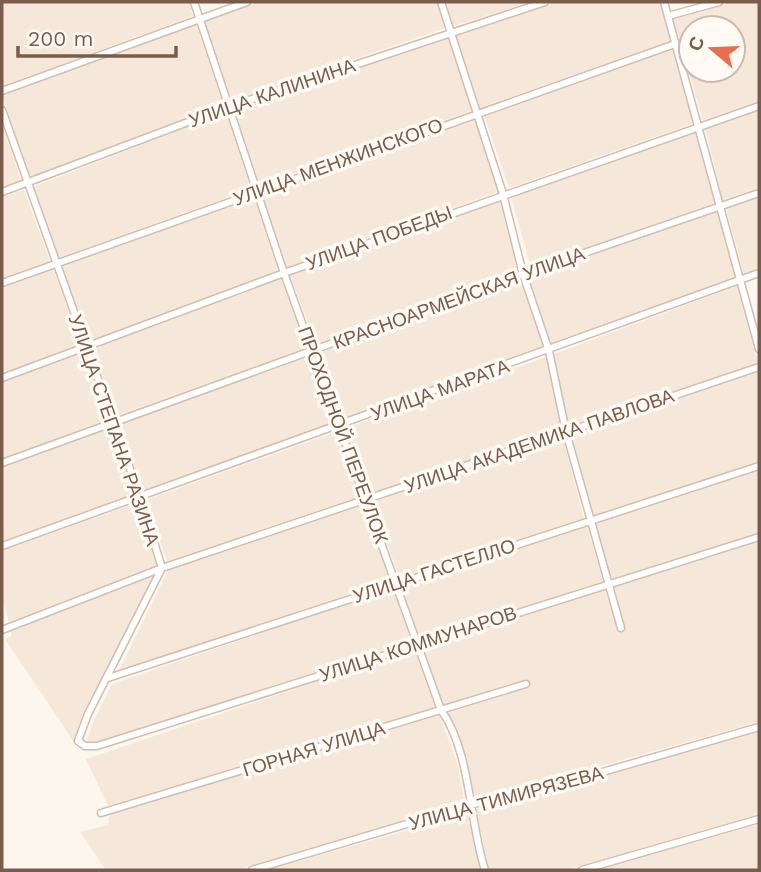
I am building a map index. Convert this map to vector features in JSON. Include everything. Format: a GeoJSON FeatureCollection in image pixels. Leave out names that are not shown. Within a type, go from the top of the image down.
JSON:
{"type":"FeatureCollection","features":[{"type":"Feature","properties":{"kind":"street","name":"ПРОХОДНОЙ ПЕРЕУЛОК"},"geometry":{"type":"LineString","coordinates":[[194,2],[284,273],[341,425],[416,644],[441,710],[448,720],[460,758],[485,870]]}},
{"type":"Feature","properties":{"kind":"street"},"geometry":{"type":"LineString","coordinates":[[2,91],[247,2]]}},
{"type":"Feature","properties":{"kind":"street"},"geometry":{"type":"LineString","coordinates":[[441,2],[503,194],[523,275],[549,351],[566,432],[621,628]]}},
{"type":"Feature","properties":{"kind":"street","name":"УЛИЦА КАЛИНИНА"},"geometry":{"type":"LineString","coordinates":[[2,192],[228,107],[545,2]]}},
{"type":"Feature","properties":{"kind":"street"},"geometry":{"type":"LineString","coordinates":[[664,2],[700,125],[759,349]]}},
{"type":"Feature","properties":{"kind":"street"},"geometry":{"type":"LineString","coordinates":[[668,16],[719,2]]}},
{"type":"Feature","properties":{"kind":"street","name":"УЛИЦА МЕНЖИНСКОГО"},"geometry":{"type":"LineString","coordinates":[[2,283],[675,44]]}},
{"type":"Feature","properties":{"kind":"street","name":"УЛИЦА ПОБЕДЫ"},"geometry":{"type":"LineString","coordinates":[[2,379],[503,194],[759,106]]}},
{"type":"Feature","properties":{"kind":"street","name":"УЛИЦА СТЕПАНА РАЗИНА"},"geometry":{"type":"LineString","coordinates":[[2,110],[140,497],[162,568],[88,714],[78,741]]}},
{"type":"Feature","properties":{"kind":"street","name":"КРАСНОАРМЕЙСКАЯ УЛИЦА"},"geometry":{"type":"LineString","coordinates":[[2,463],[759,193]]}},
{"type":"Feature","properties":{"kind":"street","name":"УЛИЦА МАРАТА"},"geometry":{"type":"LineString","coordinates":[[2,546],[549,351],[759,273]]}},
{"type":"Feature","properties":{"kind":"street","name":"УЛИЦА АКАДЕМИКА ПАВЛОВА"},"geometry":{"type":"LineString","coordinates":[[2,630],[162,568],[759,367]]}},
{"type":"Feature","properties":{"kind":"street","name":"УЛИЦА ГАСТЕЛЛО"},"geometry":{"type":"LineString","coordinates":[[108,678],[396,582],[759,466]]}},
{"type":"Feature","properties":{"kind":"street","name":"УЛИЦА КОММУНАРОВ"},"geometry":{"type":"LineString","coordinates":[[78,741],[85,746],[97,746],[759,537]]}},
{"type":"Feature","properties":{"kind":"street","name":"ГОРНАЯ УЛИЦА"},"geometry":{"type":"LineString","coordinates":[[101,813],[526,684]]}},
{"type":"Feature","properties":{"kind":"street","name":"УЛИЦА ТИМИРЯЗЕВА"},"geometry":{"type":"LineString","coordinates":[[252,870],[759,727]]}},
{"type":"Feature","properties":{"kind":"street"},"geometry":{"type":"LineString","coordinates":[[582,870],[759,819]]}},
{"type":"Feature","properties":{"kind":"shaded area"},"geometry":{"type":"Polygon","coordinates":[[[2,2],[189,2],[193,16],[2,86],[2,2]]]}},
{"type":"Feature","properties":{"kind":"shaded area"},"geometry":{"type":"Polygon","coordinates":[[[260,2],[437,2],[445,28],[231,101],[204,21],[260,2]]]}},
{"type":"Feature","properties":{"kind":"shaded area"},"geometry":{"type":"Polygon","coordinates":[[[446,2],[530,2],[453,26],[446,2]]]}},
{"type":"Feature","properties":{"kind":"shaded area"},"geometry":{"type":"Polygon","coordinates":[[[558,2],[660,2],[670,41],[477,109],[453,34],[558,2]]]}},
{"type":"Feature","properties":{"kind":"shaded area"},"geometry":{"type":"Polygon","coordinates":[[[734,2],[759,2],[759,101],[703,120],[692,84],[747,84],[747,14],[691,14],[734,2]]]}},
{"type":"Feature","properties":{"kind":"shaded area"},"geometry":{"type":"Polygon","coordinates":[[[196,24],[223,104],[30,178],[2,96],[196,24]]]}},
{"type":"Feature","properties":{"kind":"shaded area"},"geometry":{"type":"Polygon","coordinates":[[[448,37],[473,110],[259,186],[234,109],[448,37]]]}},
{"type":"Feature","properties":{"kind":"shaded area"},"geometry":{"type":"Polygon","coordinates":[[[672,50],[677,67],[677,84],[682,84],[694,123],[509,188],[484,115],[672,50]]]}},
{"type":"Feature","properties":{"kind":"shaded area"},"geometry":{"type":"Polygon","coordinates":[[[759,110],[759,188],[723,200],[705,128],[759,110]]]}},
{"type":"Feature","properties":{"kind":"shaded area"},"geometry":{"type":"Polygon","coordinates":[[[226,112],[251,189],[58,258],[33,187],[226,112]]]}},
{"type":"Feature","properties":{"kind":"shaded area"},"geometry":{"type":"Polygon","coordinates":[[[475,118],[500,191],[287,267],[262,194],[475,118]]]}},
{"type":"Feature","properties":{"kind":"shaded area"},"geometry":{"type":"Polygon","coordinates":[[[2,124],[21,181],[2,188],[2,124]]]}},
{"type":"Feature","properties":{"kind":"shaded area"},"geometry":{"type":"Polygon","coordinates":[[[697,131],[715,203],[531,267],[511,197],[697,131]]]}},
{"type":"Feature","properties":{"kind":"shaded area"},"geometry":{"type":"Polygon","coordinates":[[[24,190],[50,261],[2,278],[2,197],[24,190]]]}},
{"type":"Feature","properties":{"kind":"shaded area"},"geometry":{"type":"Polygon","coordinates":[[[254,197],[278,270],[89,341],[61,266],[254,197]]]}},
{"type":"Feature","properties":{"kind":"shaded area"},"geometry":{"type":"Polygon","coordinates":[[[759,198],[759,268],[744,274],[726,208],[759,198]]]}},
{"type":"Feature","properties":{"kind":"shaded area"},"geometry":{"type":"Polygon","coordinates":[[[503,199],[522,270],[316,344],[290,275],[503,199]]]}},
{"type":"Feature","properties":{"kind":"shaded area"},"geometry":{"type":"Polygon","coordinates":[[[717,211],[735,277],[551,348],[526,276],[717,211]]]}},
{"type":"Feature","properties":{"kind":"shaded area"},"geometry":{"type":"Polygon","coordinates":[[[53,269],[81,344],[2,374],[2,288],[53,269]]]}},
{"type":"Feature","properties":{"kind":"shaded area"},"geometry":{"type":"Polygon","coordinates":[[[281,278],[308,347],[116,416],[92,349],[281,278]]]}},
{"type":"Feature","properties":{"kind":"shaded area"},"geometry":{"type":"Polygon","coordinates":[[[525,279],[544,348],[343,420],[319,353],[525,279]]]}},
{"type":"Feature","properties":{"kind":"shaded area"},"geometry":{"type":"Polygon","coordinates":[[[737,286],[758,363],[569,426],[554,354],[737,286]]]}},
{"type":"Feature","properties":{"kind":"shaded area"},"geometry":{"type":"Polygon","coordinates":[[[84,352],[108,419],[2,459],[2,383],[84,352]]]}},
{"type":"Feature","properties":{"kind":"shaded area"},"geometry":{"type":"Polygon","coordinates":[[[311,356],[335,423],[140,495],[115,423],[311,356]]]}},
{"type":"Feature","properties":{"kind":"shaded area"},"geometry":{"type":"Polygon","coordinates":[[[546,357],[561,429],[369,494],[346,428],[546,357]]]}},
{"type":"Feature","properties":{"kind":"shaded area"},"geometry":{"type":"Polygon","coordinates":[[[759,372],[759,462],[593,516],[571,435],[759,372]]]}},
{"type":"Feature","properties":{"kind":"shaded area"},"geometry":{"type":"Polygon","coordinates":[[[111,428],[134,495],[2,541],[2,468],[111,428]]]}},
{"type":"Feature","properties":{"kind":"shaded area"},"geometry":{"type":"Polygon","coordinates":[[[338,431],[361,496],[167,561],[146,500],[338,431]]]}},
{"type":"Feature","properties":{"kind":"shaded area"},"geometry":{"type":"Polygon","coordinates":[[[563,438],[584,519],[399,577],[372,502],[563,438]]]}},
{"type":"Feature","properties":{"kind":"shaded area"},"geometry":{"type":"Polygon","coordinates":[[[759,471],[759,533],[611,579],[595,524],[759,471]]]}},
{"type":"Feature","properties":{"kind":"shaded area"},"geometry":{"type":"Polygon","coordinates":[[[137,503],[159,564],[9,622],[2,598],[2,551],[137,503]]]}},
{"type":"Feature","properties":{"kind":"shaded area"},"geometry":{"type":"Polygon","coordinates":[[[364,505],[390,580],[118,673],[168,570],[364,505]]]}},
{"type":"Feature","properties":{"kind":"shaded area"},"geometry":{"type":"Polygon","coordinates":[[[587,527],[603,581],[418,643],[401,585],[587,527]]]}},
{"type":"Feature","properties":{"kind":"shaded area"},"geometry":{"type":"Polygon","coordinates":[[[759,542],[759,722],[474,801],[464,757],[448,713],[527,688],[525,680],[443,705],[422,647],[605,590],[617,629],[625,627],[614,587],[759,542]]]}},
{"type":"Feature","properties":{"kind":"shaded area"},"geometry":{"type":"Polygon","coordinates":[[[156,575],[85,718],[76,745],[5,639],[11,636],[11,631],[156,575]]]}},
{"type":"Feature","properties":{"kind":"shaded area"},"geometry":{"type":"Polygon","coordinates":[[[393,588],[411,641],[84,749],[93,722],[112,684],[393,588]]]}},
{"type":"Feature","properties":{"kind":"shaded area"},"geometry":{"type":"Polygon","coordinates":[[[414,649],[435,707],[108,806],[86,759],[414,649]]]}},
{"type":"Feature","properties":{"kind":"shaded area"},"geometry":{"type":"Polygon","coordinates":[[[439,715],[456,759],[465,804],[236,870],[106,870],[80,832],[108,825],[110,815],[439,715]]]}},
{"type":"Feature","properties":{"kind":"shaded area"},"geometry":{"type":"Polygon","coordinates":[[[759,730],[759,814],[566,870],[489,870],[476,810],[759,730]]]}},
{"type":"Feature","properties":{"kind":"shaded area"},"geometry":{"type":"Polygon","coordinates":[[[467,813],[481,870],[268,870],[467,813]]]}},
{"type":"Feature","properties":{"kind":"shaded area"},"geometry":{"type":"Polygon","coordinates":[[[759,824],[759,870],[598,870],[759,824]]]}}]}
